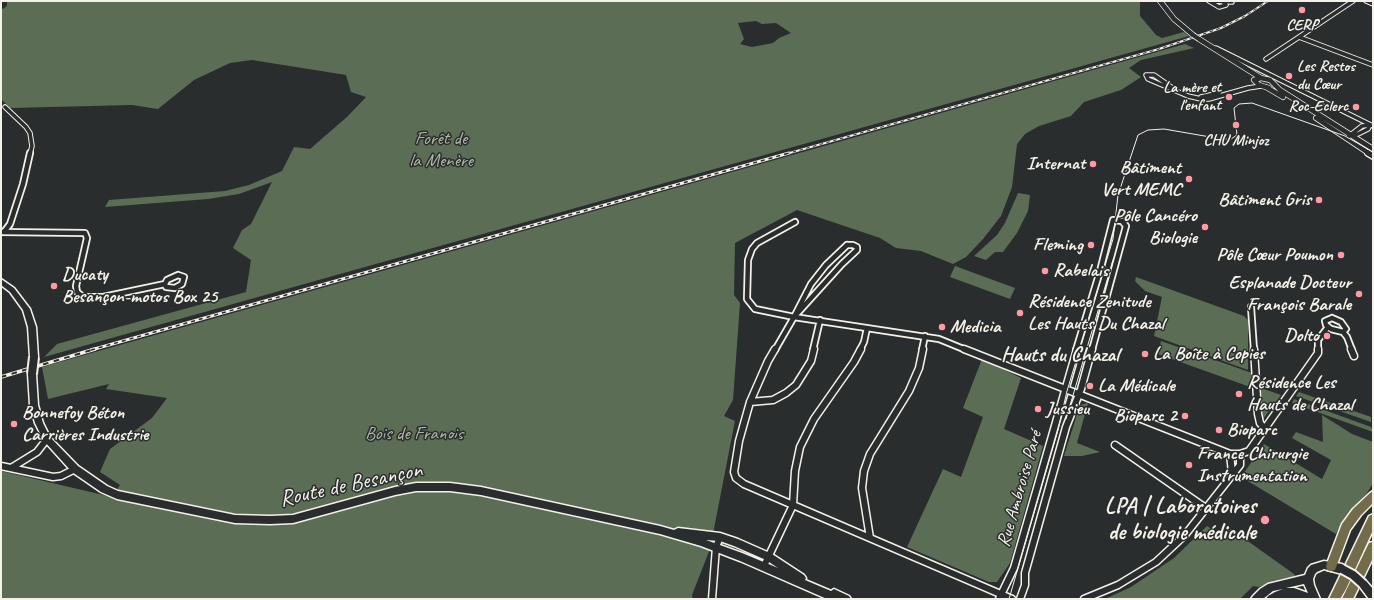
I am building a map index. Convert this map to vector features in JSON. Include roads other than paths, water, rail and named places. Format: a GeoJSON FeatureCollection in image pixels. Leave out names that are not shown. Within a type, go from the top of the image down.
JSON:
{"type":"FeatureCollection","features":[{"type":"Feature","properties":{"kind":"main road","name":"Route de Besançon"},"geometry":{"type":"LineString","coordinates":[[1,281],[12,290],[26,309],[32,327],[34,357],[32,374],[34,405],[39,423],[47,439],[75,469],[104,489],[118,495],[245,520],[293,519],[395,491],[416,487],[450,487],[481,491],[660,530],[772,566]]}},
{"type":"Feature","properties":{"kind":"main road"},"geometry":{"type":"LineString","coordinates":[[1331,566],[1346,528],[1356,512],[1373,496]]}},
{"type":"Feature","properties":{"kind":"main road"},"geometry":{"type":"LineString","coordinates":[[1334,599],[1373,519]]}},
{"type":"Feature","properties":{"kind":"main road","name":"Route de Besançon"},"geometry":{"type":"LineString","coordinates":[[660,530],[720,537],[753,549],[769,557],[772,566]]}},
{"type":"Feature","properties":{"kind":"main road"},"geometry":{"type":"LineString","coordinates":[[1348,599],[1373,546]]}},
{"type":"Feature","properties":{"kind":"main road"},"geometry":{"type":"LineString","coordinates":[[1315,599],[1309,586],[1309,574],[1314,568],[1324,565],[1342,569],[1353,575],[1363,584],[1373,597]]}},
{"type":"Feature","properties":{"kind":"main road"},"geometry":{"type":"LineString","coordinates":[[772,566],[838,599]]}},
{"type":"Feature","properties":{"kind":"main road"},"geometry":{"type":"LineString","coordinates":[[772,566],[846,599]]}},
{"type":"Feature","properties":{"kind":"main road"},"geometry":{"type":"LineString","coordinates":[[1256,599],[1271,587],[1308,579]]}},
{"type":"Feature","properties":{"kind":"main road"},"geometry":{"type":"LineString","coordinates":[[1271,599],[1286,593],[1294,593],[1310,599]]}},
{"type":"Feature","properties":{"kind":"street"},"geometry":{"type":"LineString","coordinates":[[1160,1],[1174,19],[1193,35],[1373,148]]}},
{"type":"Feature","properties":{"kind":"street"},"geometry":{"type":"LineString","coordinates":[[1209,1],[1219,7],[1226,5],[1223,2]]}},
{"type":"Feature","properties":{"kind":"street"},"geometry":{"type":"LineString","coordinates":[[1213,1],[1232,2]]}},
{"type":"Feature","properties":{"kind":"street"},"geometry":{"type":"LineString","coordinates":[[1266,59],[1353,1]]}},
{"type":"Feature","properties":{"kind":"street"},"geometry":{"type":"LineString","coordinates":[[1366,1],[1373,4]]}},
{"type":"Feature","properties":{"kind":"street"},"geometry":{"type":"LineString","coordinates":[[1299,37],[1373,65]]}},
{"type":"Feature","properties":{"kind":"street"},"geometry":{"type":"LineString","coordinates":[[1200,39],[1254,81],[1321,121],[1373,156]]}},
{"type":"Feature","properties":{"kind":"street"},"geometry":{"type":"LineString","coordinates":[[1210,45],[1371,126],[1373,131]]}},
{"type":"Feature","properties":{"kind":"street"},"geometry":{"type":"LineString","coordinates":[[1219,95],[1250,85],[1254,81],[1261,78]]}},
{"type":"Feature","properties":{"kind":"street"},"geometry":{"type":"LineString","coordinates":[[1156,79],[1185,94],[1201,99],[1248,88],[1264,87],[1285,82]]}},
{"type":"Feature","properties":{"kind":"street"},"geometry":{"type":"LineString","coordinates":[[3,232],[10,224],[23,184],[32,146],[30,133],[26,127],[5,107]]}},
{"type":"Feature","properties":{"kind":"street"},"geometry":{"type":"LineString","coordinates":[[1346,139],[1351,135],[1358,134],[1371,126]]}},
{"type":"Feature","properties":{"kind":"street","name":"Rue Ambroise Paré"},"geometry":{"type":"LineString","coordinates":[[1000,596],[1016,561],[1064,388],[1114,220],[1122,221],[1126,223],[1126,226],[1079,394],[1066,427],[1039,522],[1025,573],[1025,585],[1020,599]]}},
{"type":"Feature","properties":{"kind":"street"},"geometry":{"type":"LineString","coordinates":[[795,222],[757,243],[752,250],[748,260],[747,299],[755,309],[794,317],[939,339],[1230,454],[1240,454],[1249,450],[1318,353],[1318,340],[1328,327]]}},
{"type":"Feature","properties":{"kind":"street"},"geometry":{"type":"LineString","coordinates":[[3,232],[85,233],[87,238],[76,286],[77,292],[83,297],[104,297],[165,284]]}},
{"type":"Feature","properties":{"kind":"street"},"geometry":{"type":"LineString","coordinates":[[794,317],[842,264],[857,250],[857,247],[847,245],[826,265],[811,284],[794,317],[768,360],[750,402],[739,441],[734,472],[736,478],[744,484],[1000,596],[1012,599]]}},
{"type":"Feature","properties":{"kind":"street"},"geometry":{"type":"LineString","coordinates":[[1251,308],[1258,414],[1260,423],[1264,428]]}},
{"type":"Feature","properties":{"kind":"street"},"geometry":{"type":"LineString","coordinates":[[1343,332],[1346,330],[1346,326],[1341,322],[1335,319],[1326,319],[1325,323],[1328,327],[1334,331],[1343,332],[1350,341],[1354,356]]}},
{"type":"Feature","properties":{"kind":"street"},"geometry":{"type":"LineString","coordinates":[[750,402],[774,400],[786,394],[796,385],[811,361],[820,320]]}},
{"type":"Feature","properties":{"kind":"street"},"geometry":{"type":"LineString","coordinates":[[769,557],[793,505],[795,471],[800,447],[814,419],[854,362],[864,342],[867,328]]}},
{"type":"Feature","properties":{"kind":"street"},"geometry":{"type":"LineString","coordinates":[[870,538],[862,488],[864,471],[870,454],[909,391],[919,368],[925,336]]}},
{"type":"Feature","properties":{"kind":"street"},"geometry":{"type":"LineString","coordinates":[[11,468],[37,452],[47,439]]}},
{"type":"Feature","properties":{"kind":"street"},"geometry":{"type":"LineString","coordinates":[[1115,445],[1207,509]]}},
{"type":"Feature","properties":{"kind":"street"},"geometry":{"type":"LineString","coordinates":[[1230,454],[1232,474]]}},
{"type":"Feature","properties":{"kind":"street"},"geometry":{"type":"LineString","coordinates":[[1084,599],[1118,585],[1156,562],[1185,535],[1207,509],[1240,465],[1240,454]]}},
{"type":"Feature","properties":{"kind":"street"},"geometry":{"type":"LineString","coordinates":[[1,466],[53,477],[61,476],[75,469]]}},
{"type":"Feature","properties":{"kind":"street"},"geometry":{"type":"LineString","coordinates":[[712,599],[716,547],[720,537]]}},
{"type":"Feature","properties":{"kind":"tram line"},"geometry":{"type":"LineString","coordinates":[[1009,599],[1058,430],[1067,391],[1113,239],[1118,195],[1138,135],[1148,130],[1164,129],[1222,139],[1231,139],[1237,135],[1234,108],[1239,104],[1252,103],[1345,136],[1373,152]]}},
{"type":"Feature","properties":{"kind":"tram line"},"geometry":{"type":"LineString","coordinates":[[1066,419],[1113,260]]}},
{"type":"Feature","properties":{"kind":"railway"},"geometry":{"type":"LineString","coordinates":[[786,154],[1159,49],[1221,28],[1245,16],[1268,1]]}},
{"type":"Feature","properties":{"kind":"railway"},"geometry":{"type":"LineString","coordinates":[[91,350],[789,153]]}},
{"type":"Feature","properties":{"kind":"railway"},"geometry":{"type":"LineString","coordinates":[[1,377],[95,349]]}},
{"type":"Feature","properties":{"kind":"place","name":"CERP"},"geometry":{"type":"Point","coordinates":[1302,10]}},
{"type":"Feature","properties":{"kind":"place","name":"Les Restos du Cœur"},"geometry":{"type":"Point","coordinates":[1289,76]}},
{"type":"Feature","properties":{"kind":"place","name":"La mère et l'enfant"},"geometry":{"type":"Point","coordinates":[1229,97]}},
{"type":"Feature","properties":{"kind":"place","name":"Roc-Eclerc"},"geometry":{"type":"Point","coordinates":[1356,107]}},
{"type":"Feature","properties":{"kind":"place","name":"CHU Minjoz"},"geometry":{"type":"Point","coordinates":[1236,125]}},
{"type":"Feature","properties":{"kind":"place","name":"Internat"},"geometry":{"type":"Point","coordinates":[1093,164]}},
{"type":"Feature","properties":{"kind":"place","name":"Bâtiment Vert MEMC"},"geometry":{"type":"Point","coordinates":[1189,179]}},
{"type":"Feature","properties":{"kind":"place","name":"Bâtiment Gris"},"geometry":{"type":"Point","coordinates":[1319,200]}},
{"type":"Feature","properties":{"kind":"place","name":"Pôle Cancéro Biologie"},"geometry":{"type":"Point","coordinates":[1205,227]}},
{"type":"Feature","properties":{"kind":"place","name":"Fleming"},"geometry":{"type":"Point","coordinates":[1091,245]}},
{"type":"Feature","properties":{"kind":"place","name":"Pôle Cœur Poumon"},"geometry":{"type":"Point","coordinates":[1341,255]}},
{"type":"Feature","properties":{"kind":"place","name":"Rabelais"},"geometry":{"type":"Point","coordinates":[1045,271]}},
{"type":"Feature","properties":{"kind":"place","name":"Ducaty Besançon-motos Box 25"},"geometry":{"type":"Point","coordinates":[54,286]}},
{"type":"Feature","properties":{"kind":"place","name":"Esplanade Docteur François Barale"},"geometry":{"type":"Point","coordinates":[1359,294]}},
{"type":"Feature","properties":{"kind":"place","name":"Résidence Zenitude Les Hauts Du Chazal"},"geometry":{"type":"Point","coordinates":[1020,313]}},
{"type":"Feature","properties":{"kind":"place","name":"Medicia"},"geometry":{"type":"Point","coordinates":[942,327]}},
{"type":"Feature","properties":{"kind":"place","name":"Dolto"},"geometry":{"type":"Point","coordinates":[1327,336]}},
{"type":"Feature","properties":{"kind":"place","name":"La Boîte à Copies"},"geometry":{"type":"Point","coordinates":[1145,354]}},
{"type":"Feature","properties":{"kind":"place","name":"La Médicale"},"geometry":{"type":"Point","coordinates":[1090,386]}},
{"type":"Feature","properties":{"kind":"place","name":"Résidence Les Hauts de Chazal"},"geometry":{"type":"Point","coordinates":[1239,394]}},
{"type":"Feature","properties":{"kind":"place","name":"Jussieu"},"geometry":{"type":"Point","coordinates":[1038,409]}},
{"type":"Feature","properties":{"kind":"place","name":"Bioparc 2"},"geometry":{"type":"Point","coordinates":[1185,416]}},
{"type":"Feature","properties":{"kind":"place","name":"Bonnefoy Béton Carrières Industrie"},"geometry":{"type":"Point","coordinates":[14,424]}},
{"type":"Feature","properties":{"kind":"place","name":"Bioparc"},"geometry":{"type":"Point","coordinates":[1219,430]}},
{"type":"Feature","properties":{"kind":"place","name":"France Chirurgie Instrumentation"},"geometry":{"type":"Point","coordinates":[1189,465]}},
{"type":"Feature","properties":{"kind":"place","name":"LPA | Laboratoires de biologie médicale"},"geometry":{"type":"Point","coordinates":[1265,520]}},
{"type":"Feature","properties":{"kind":"district","name":"Hauts du Chazal"},"geometry":{"type":"Point","coordinates":[1060,355]}},
{"type":"Feature","properties":{"kind":"park label","name":"Forêt de la Menère"},"geometry":{"type":"Point","coordinates":[441,150]}},
{"type":"Feature","properties":{"kind":"park label","name":"Bois de Franois"},"geometry":{"type":"Point","coordinates":[414,434]}}]}
